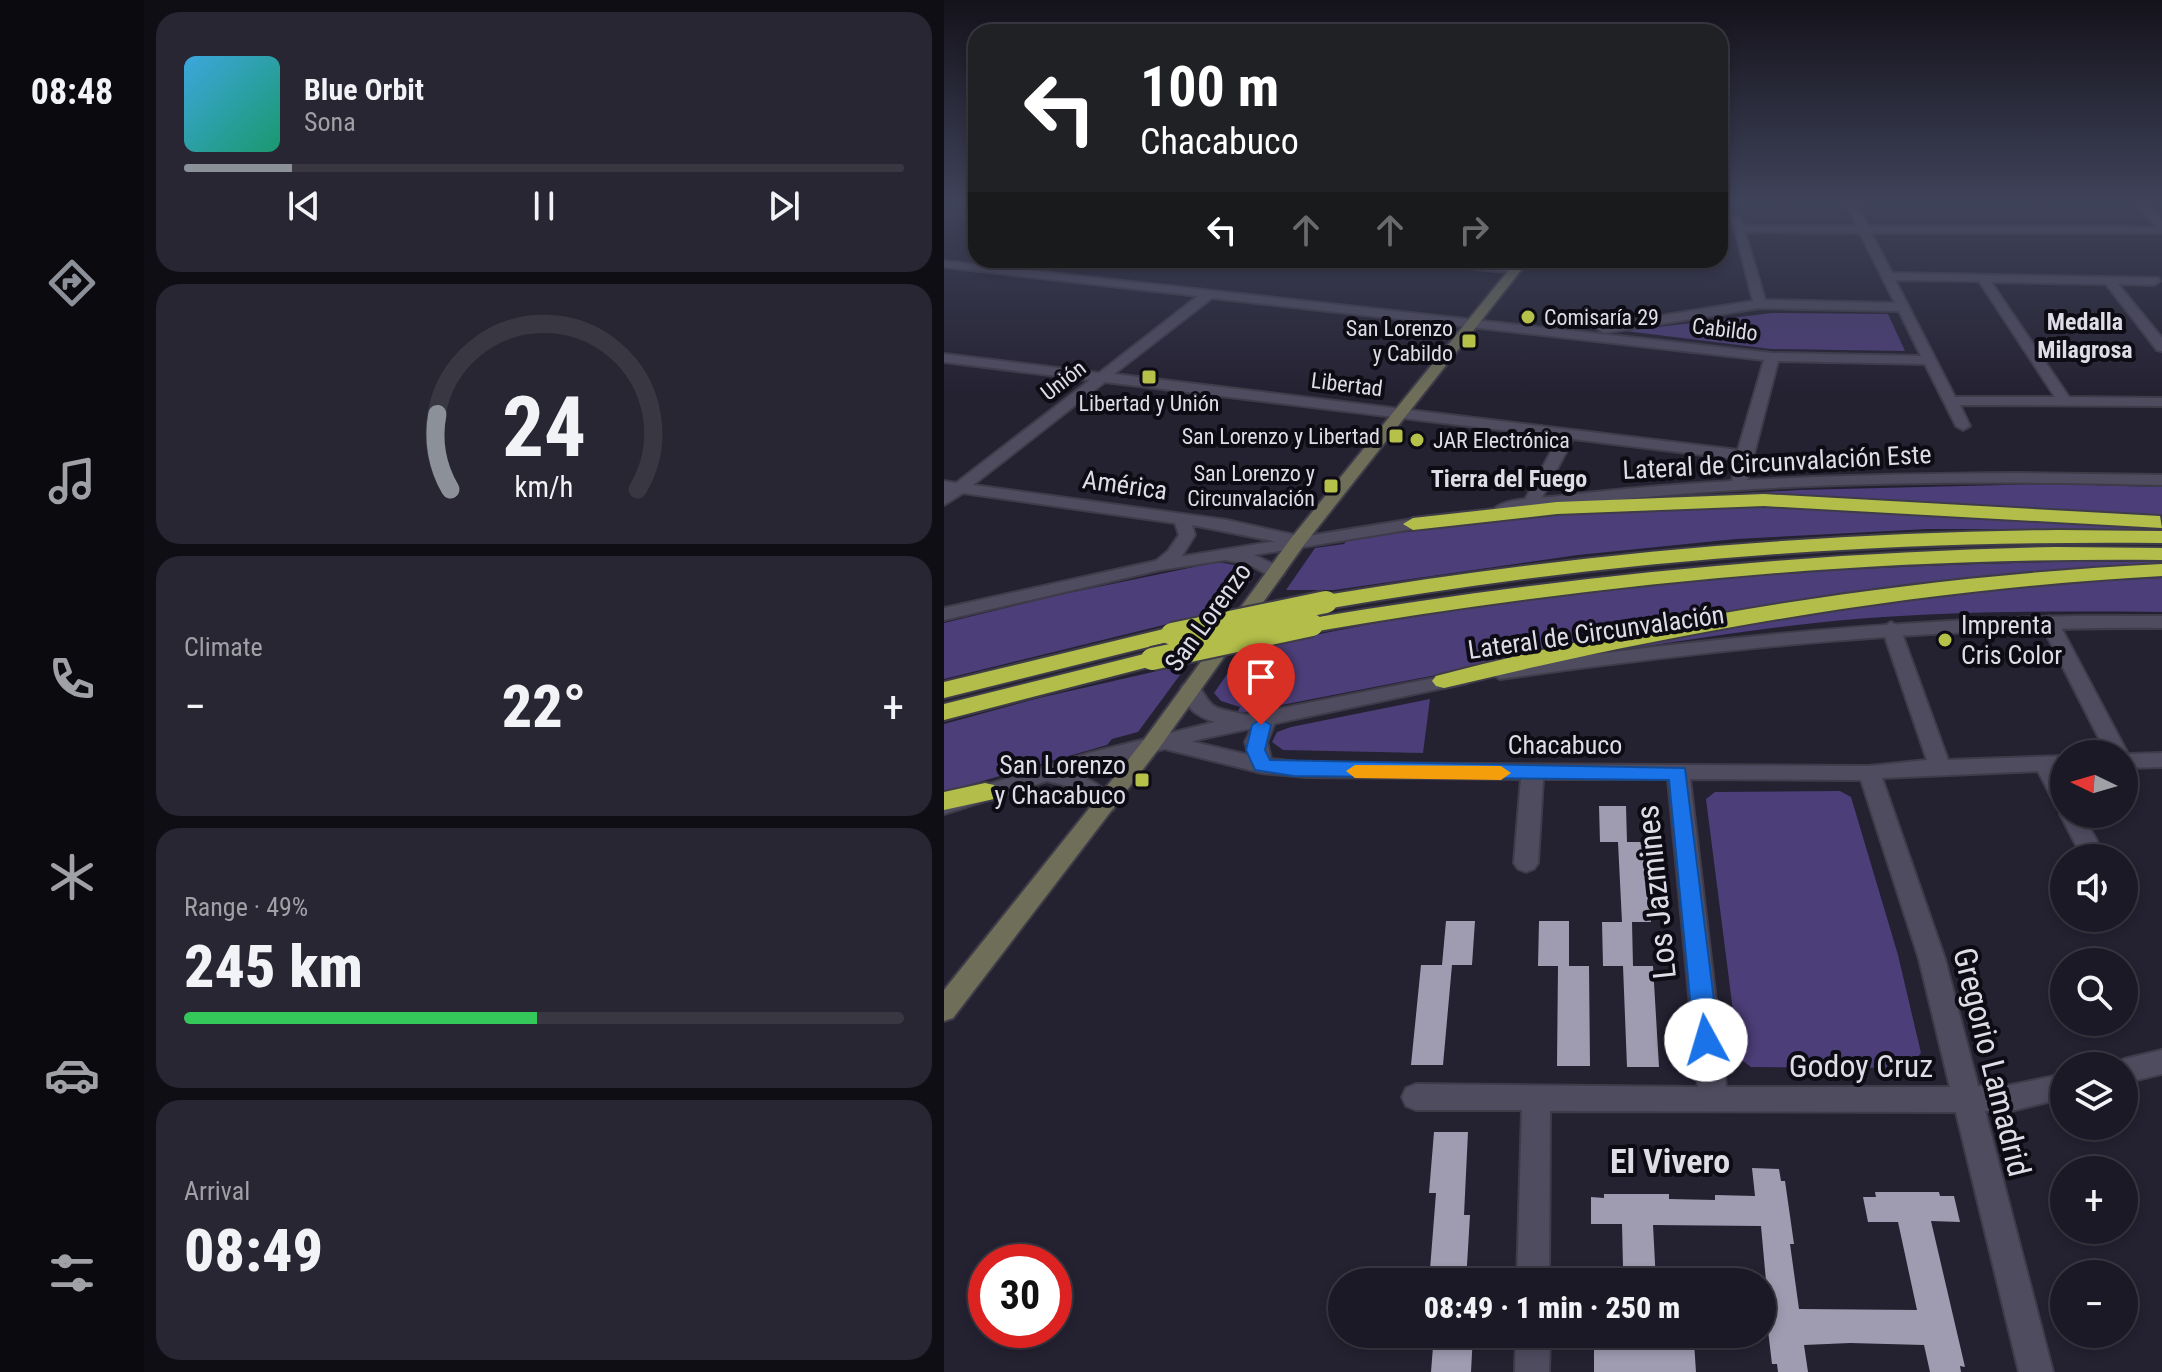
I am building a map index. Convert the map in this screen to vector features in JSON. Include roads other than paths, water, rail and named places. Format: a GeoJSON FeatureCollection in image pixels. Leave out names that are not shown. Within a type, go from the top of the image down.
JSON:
{"type":"FeatureCollection","features":[{"type":"Feature","properties":{"kind":"highway"},"geometry":{"type":"LineString","coordinates":[[1413,524],[1557,508],[1764,500],[2162,522]]}},
{"type":"Feature","properties":{"kind":"highway"},"geometry":{"type":"LineString","coordinates":[[944,690],[1172,634],[1326,602],[1511,573],[1726,549],[1954,537],[2162,537]]}},
{"type":"Feature","properties":{"kind":"highway"},"geometry":{"type":"LineString","coordinates":[[944,712],[1152,659],[1312,625],[1513,591],[1735,566],[1959,554],[2162,554]]}},
{"type":"Feature","properties":{"kind":"highway"},"geometry":{"type":"LineString","coordinates":[[1444,681],[1563,652],[1788,608],[1997,580],[2162,570]]}},
{"type":"Feature","properties":{"kind":"highway"},"geometry":{"type":"LineString","coordinates":[[944,804],[985,792]]}},
{"type":"Feature","properties":{"kind":"main road","name":"San Lorenzo"},"geometry":{"type":"LineString","coordinates":[[944,1010],[1105,804],[1157,744],[1191,688],[1298,541],[1517,268]]}},
{"type":"Feature","properties":{"kind":"street"},"geometry":{"type":"LineString","coordinates":[[944,280],[968,267]]}},
{"type":"Feature","properties":{"kind":"street"},"geometry":{"type":"LineString","coordinates":[[1750,267],[1760,304]]}},
{"type":"Feature","properties":{"kind":"street"},"geometry":{"type":"LineString","coordinates":[[1882,267],[1963,426]]}},
{"type":"Feature","properties":{"kind":"street","name":"Cabildo"},"geometry":{"type":"LineString","coordinates":[[977,268],[1580,333],[1772,357],[1929,360]]}},
{"type":"Feature","properties":{"kind":"street"},"geometry":{"type":"LineString","coordinates":[[1886,276],[2154,281]]}},
{"type":"Feature","properties":{"kind":"street"},"geometry":{"type":"LineString","coordinates":[[1983,278],[2065,402]]}},
{"type":"Feature","properties":{"kind":"street"},"geometry":{"type":"LineString","coordinates":[[2109,280],[2162,347]]}},
{"type":"Feature","properties":{"kind":"street","name":"Unión"},"geometry":{"type":"LineString","coordinates":[[944,500],[952,487],[1102,378],[1209,294]]}},
{"type":"Feature","properties":{"kind":"street"},"geometry":{"type":"LineString","coordinates":[[1580,333],[1760,304],[1902,307]]}},
{"type":"Feature","properties":{"kind":"street"},"geometry":{"type":"LineString","coordinates":[[1739,486],[1744,455],[1772,357]]}},
{"type":"Feature","properties":{"kind":"street","name":"Libertad"},"geometry":{"type":"LineString","coordinates":[[944,358],[1744,455]]}},
{"type":"Feature","properties":{"kind":"street"},"geometry":{"type":"LineString","coordinates":[[1950,401],[2162,402]]}},
{"type":"Feature","properties":{"kind":"street"},"geometry":{"type":"LineString","coordinates":[[1530,505],[1568,435]]}},
{"type":"Feature","properties":{"kind":"street","name":"Lateral de Circunvalación Este"},"geometry":{"type":"LineString","coordinates":[[944,614],[1212,555],[1530,505],[1739,486],[1927,479],[2162,480]]}},
{"type":"Feature","properties":{"kind":"street","name":"América"},"geometry":{"type":"LineString","coordinates":[[952,487],[1261,531],[1298,541]]}},
{"type":"Feature","properties":{"kind":"street"},"geometry":{"type":"LineString","coordinates":[[1324,509],[1330,518],[1340,524],[1380,528]]}},
{"type":"Feature","properties":{"kind":"street"},"geometry":{"type":"LineString","coordinates":[[1160,565],[1174,555],[1187,535],[1182,519]]}},
{"type":"Feature","properties":{"kind":"street"},"geometry":{"type":"LineString","coordinates":[[1212,555],[1246,558],[1276,572]]}},
{"type":"Feature","properties":{"kind":"street"},"geometry":{"type":"LineString","coordinates":[[2049,622],[2111,740]]}},
{"type":"Feature","properties":{"kind":"street","name":"Lateral de Circunvalación"},"geometry":{"type":"LineString","coordinates":[[985,792],[1259,719],[1444,681],[1697,645],[1891,628],[2049,622],[2162,622]]}},
{"type":"Feature","properties":{"kind":"street"},"geometry":{"type":"LineString","coordinates":[[1891,628],[1940,767]]}},
{"type":"Feature","properties":{"kind":"street"},"geometry":{"type":"LineString","coordinates":[[1191,688],[1192,700],[1202,710],[1221,717],[1259,719],[1256,742],[1262,766]]}},
{"type":"Feature","properties":{"kind":"street","name":"Chacabuco"},"geometry":{"type":"LineString","coordinates":[[1157,744],[1262,766],[1307,770],[1869,773],[1890,769],[2050,763]]}},
{"type":"Feature","properties":{"kind":"street"},"geometry":{"type":"LineString","coordinates":[[2138,761],[2162,760]]}},
{"type":"Feature","properties":{"kind":"street"},"geometry":{"type":"LineString","coordinates":[[1526,863],[1532,773]]}},
{"type":"Feature","properties":{"kind":"street","name":"Los Jazmines"},"geometry":{"type":"LineString","coordinates":[[1678,773],[1713,1100]]}},
{"type":"Feature","properties":{"kind":"street","name":"Gregorio Lamadrid"},"geometry":{"type":"LineString","coordinates":[[1869,773],[1932,959],[2036,1372]]}},
{"type":"Feature","properties":{"kind":"street"},"geometry":{"type":"LineString","coordinates":[[1047,774],[1078,781],[1105,804]]}},
{"type":"Feature","properties":{"kind":"street"},"geometry":{"type":"LineString","coordinates":[[2078,828],[2085,841]]}},
{"type":"Feature","properties":{"kind":"street"},"geometry":{"type":"LineString","coordinates":[[2138,1068],[2162,1062]]}},
{"type":"Feature","properties":{"kind":"street","name":"Godoy Cruz"},"geometry":{"type":"LineString","coordinates":[[1416,1097],[1967,1100],[2011,1098],[2050,1089]]}},
{"type":"Feature","properties":{"kind":"street"},"geometry":{"type":"LineString","coordinates":[[1533,1268],[1536,1098]]}},
{"type":"Feature","properties":{"kind":"street"},"geometry":{"type":"LineString","coordinates":[[1532,1372],[1533,1348]]}},
{"type":"Feature","properties":{"kind":"place","name":"Comisaría 29"},"geometry":{"type":"Point","coordinates":[1528,317]}},
{"type":"Feature","properties":{"kind":"place","name":"San Lorenzo y Cabildo"},"geometry":{"type":"Point","coordinates":[1469,341]}},
{"type":"Feature","properties":{"kind":"place","name":"Libertad y Unión"},"geometry":{"type":"Point","coordinates":[1149,377]}},
{"type":"Feature","properties":{"kind":"place","name":"San Lorenzo y Libertad"},"geometry":{"type":"Point","coordinates":[1396,436]}},
{"type":"Feature","properties":{"kind":"place","name":"JAR Electrónica"},"geometry":{"type":"Point","coordinates":[1417,440]}},
{"type":"Feature","properties":{"kind":"place","name":"San Lorenzo y Circunvalación"},"geometry":{"type":"Point","coordinates":[1331,486]}},
{"type":"Feature","properties":{"kind":"place","name":"Imprenta Cris Color"},"geometry":{"type":"Point","coordinates":[1945,640]}},
{"type":"Feature","properties":{"kind":"place","name":"San Lorenzo y Chacabuco"},"geometry":{"type":"Point","coordinates":[1142,780]}},
{"type":"Feature","properties":{"kind":"district","name":"Medalla Milagrosa"},"geometry":{"type":"Point","coordinates":[2085,336]}},
{"type":"Feature","properties":{"kind":"district","name":"Tierra del Fuego"},"geometry":{"type":"Point","coordinates":[1509,479]}},
{"type":"Feature","properties":{"kind":"district","name":"El Vivero"},"geometry":{"type":"Point","coordinates":[1670,1161]}}]}
